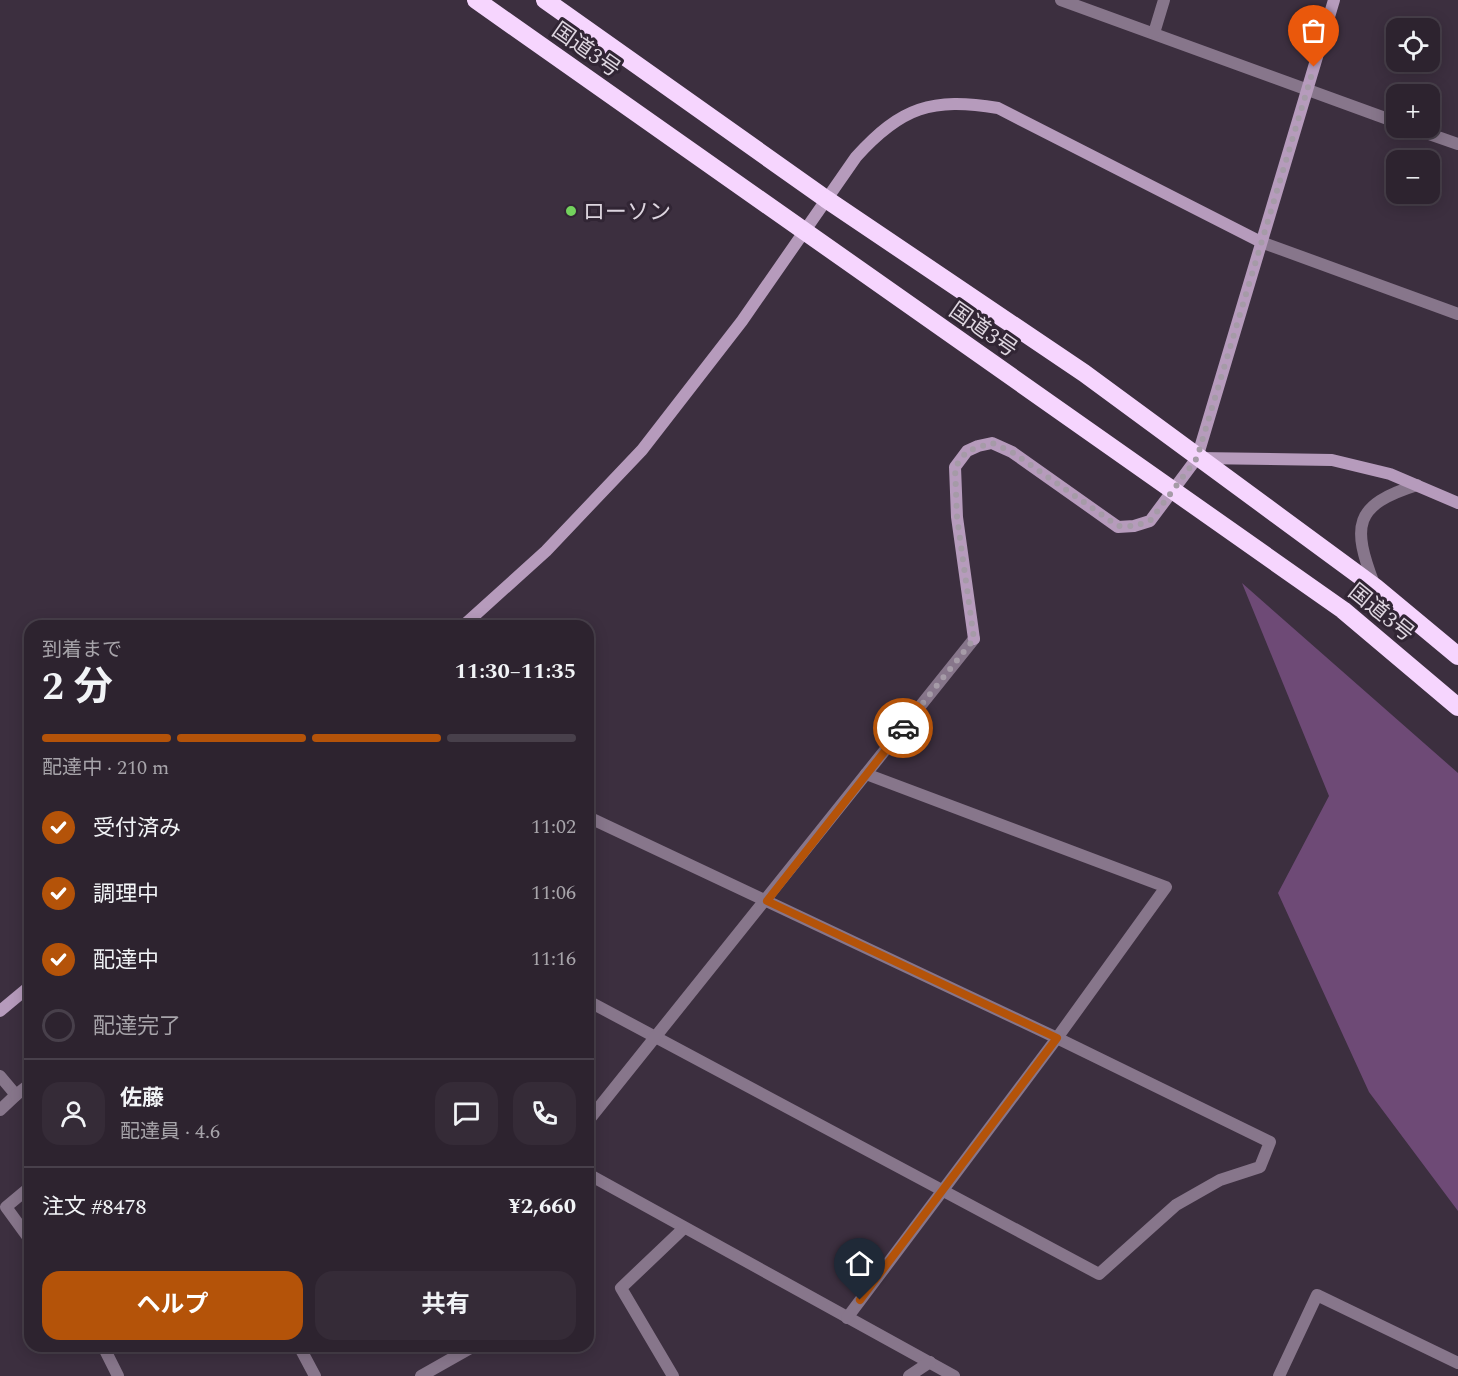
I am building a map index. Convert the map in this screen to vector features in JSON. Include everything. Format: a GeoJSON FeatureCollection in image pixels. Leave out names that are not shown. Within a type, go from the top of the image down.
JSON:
{"type":"FeatureCollection","features":[{"type":"Feature","properties":{"kind":"highway","name":"国道3号"},"geometry":{"type":"LineString","coordinates":[[476,0],[805,229],[930,320],[1343,610],[1458,707]]}},
{"type":"Feature","properties":{"kind":"highway","name":"国道3号"},"geometry":{"type":"LineString","coordinates":[[544,0],[826,199],[1084,373],[1375,587],[1458,656]]}},
{"type":"Feature","properties":{"kind":"street"},"geometry":{"type":"LineString","coordinates":[[1061,0],[1386,118]]}},
{"type":"Feature","properties":{"kind":"street"},"geometry":{"type":"LineString","coordinates":[[1154,33],[1164,0]]}},
{"type":"Feature","properties":{"kind":"street"},"geometry":{"type":"LineString","coordinates":[[594,1114],[767,901],[974,639],[957,517],[955,467],[967,451],[992,443],[1012,452],[1118,526],[1134,526],[1150,521],[1197,458],[1334,0]]}},
{"type":"Feature","properties":{"kind":"street"},"geometry":{"type":"LineString","coordinates":[[470,620],[546,551],[642,450],[742,321],[856,157],[875,136],[897,120],[925,107],[962,102],[998,108],[1261,242],[1458,314]]}},
{"type":"Feature","properties":{"kind":"street"},"geometry":{"type":"LineString","coordinates":[[1440,138],[1458,144]]}},
{"type":"Feature","properties":{"kind":"street"},"geometry":{"type":"LineString","coordinates":[[1197,458],[1332,460],[1390,474],[1458,503]]}},
{"type":"Feature","properties":{"kind":"street"},"geometry":{"type":"LineString","coordinates":[[1375,587],[1360,549],[1360,524],[1372,506],[1390,494],[1417,485]]}},
{"type":"Feature","properties":{"kind":"street"},"geometry":{"type":"LineString","coordinates":[[847,1318],[1057,1038],[1166,887],[866,774]]}},
{"type":"Feature","properties":{"kind":"street"},"geometry":{"type":"LineString","coordinates":[[594,820],[1057,1038],[1270,1142],[1260,1167],[1220,1180],[1176,1206],[1099,1274],[594,1004]]}},
{"type":"Feature","properties":{"kind":"street"},"geometry":{"type":"LineString","coordinates":[[0,1011],[24,991]]}},
{"type":"Feature","properties":{"kind":"street"},"geometry":{"type":"LineString","coordinates":[[0,1076],[16,1095]]}},
{"type":"Feature","properties":{"kind":"street"},"geometry":{"type":"LineString","coordinates":[[0,1110],[24,1089]]}},
{"type":"Feature","properties":{"kind":"street"},"geometry":{"type":"LineString","coordinates":[[594,1177],[954,1376]]}},
{"type":"Feature","properties":{"kind":"street"},"geometry":{"type":"LineString","coordinates":[[24,1192],[6,1208],[24,1232]]}},
{"type":"Feature","properties":{"kind":"street"},"geometry":{"type":"LineString","coordinates":[[673,1376],[621,1288],[684,1228]]}},
{"type":"Feature","properties":{"kind":"street"},"geometry":{"type":"LineString","coordinates":[[1279,1376],[1317,1295],[1458,1363]]}},
{"type":"Feature","properties":{"kind":"street"},"geometry":{"type":"LineString","coordinates":[[106,1352],[118,1376]]}},
{"type":"Feature","properties":{"kind":"street"},"geometry":{"type":"LineString","coordinates":[[302,1352],[315,1376]]}},
{"type":"Feature","properties":{"kind":"street"},"geometry":{"type":"LineString","coordinates":[[422,1376],[464,1352]]}},
{"type":"Feature","properties":{"kind":"street"},"geometry":{"type":"LineString","coordinates":[[909,1376],[930,1362]]}},
{"type":"Feature","properties":{"kind":"shaded area"},"geometry":{"type":"Polygon","coordinates":[[[1242,583],[1458,773],[1458,1211],[1369,1092],[1278,893],[1329,796],[1242,583]]]}},
{"type":"Feature","properties":{"kind":"way so far"},"geometry":{"type":"LineString","coordinates":[[903,728],[974,639],[957,517],[955,467],[967,451],[992,443],[1012,452],[1118,526],[1134,526],[1150,521],[1197,458],[1314,67]]}},
{"type":"Feature","properties":{"kind":"place","name":"ローソン"},"geometry":{"type":"Point","coordinates":[571,211]}},
{"type":"Feature","properties":{"kind":"route"},"geometry":{"type":"LineString","coordinates":[[860,1300],[1057,1038],[767,901],[903,728]]}}]}
